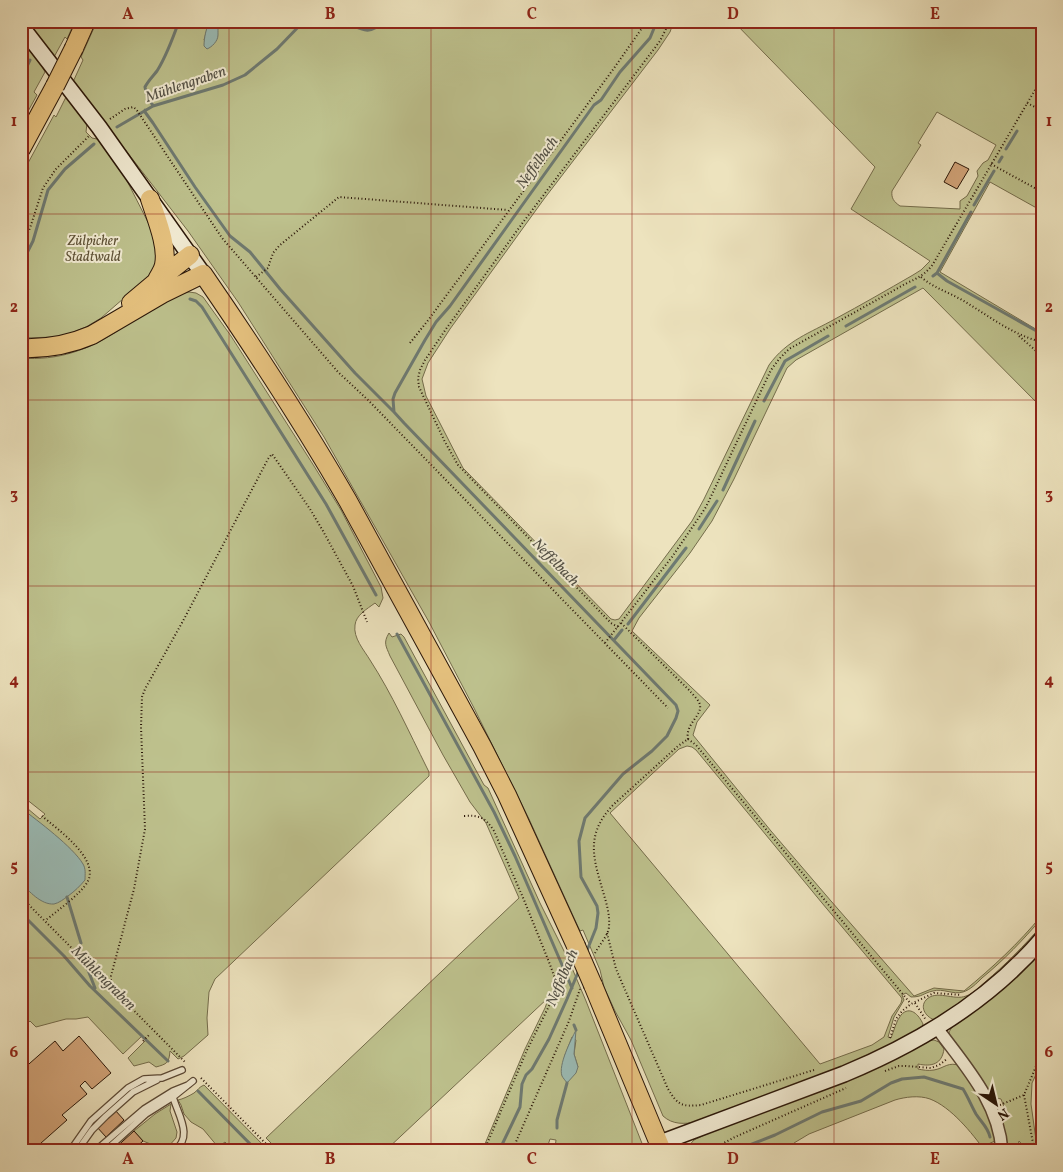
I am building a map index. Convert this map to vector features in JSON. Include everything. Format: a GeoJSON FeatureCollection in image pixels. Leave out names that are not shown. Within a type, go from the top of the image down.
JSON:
{"type":"FeatureCollection","features":[{"type":"Feature","properties":{"kind":"main road"},"geometry":{"type":"LineString","coordinates":[[21,149],[46,105],[86,21]]}},
{"type":"Feature","properties":{"kind":"main road"},"geometry":{"type":"LineString","coordinates":[[150,199],[165,252],[164,265],[156,282]]}},
{"type":"Feature","properties":{"kind":"main road"},"geometry":{"type":"LineString","coordinates":[[99,331],[190,255]]}},
{"type":"Feature","properties":{"kind":"main road"},"geometry":{"type":"LineString","coordinates":[[21,348],[45,348],[83,339],[162,294],[203,274],[270,374],[331,471],[482,746],[507,795],[576,946],[587,985],[661,1147]]}},
{"type":"Feature","properties":{"kind":"street"},"geometry":{"type":"LineString","coordinates":[[21,26],[98,127],[203,274]]}},
{"type":"Feature","properties":{"kind":"street"},"geometry":{"type":"LineString","coordinates":[[661,1147],[867,1064],[903,1047],[965,1009],[996,984],[1025,958],[1038,934]]}},
{"type":"Feature","properties":{"kind":"street"},"geometry":{"type":"LineString","coordinates":[[934,1029],[971,1073],[980,1087],[991,1108],[999,1132],[1002,1151]]}},
{"type":"Feature","properties":{"kind":"lane"},"geometry":{"type":"LineString","coordinates":[[77,1151],[95,1126],[134,1092],[182,1070]]}},
{"type":"Feature","properties":{"kind":"lane"},"geometry":{"type":"LineString","coordinates":[[70,1151],[91,1121],[128,1088],[144,1079],[162,1078]]}},
{"type":"Feature","properties":{"kind":"lane"},"geometry":{"type":"LineString","coordinates":[[104,1151],[146,1114],[174,1097],[196,1078]]}},
{"type":"Feature","properties":{"kind":"lane"},"geometry":{"type":"LineString","coordinates":[[95,1151],[144,1108],[173,1091],[188,1085]]}},
{"type":"Feature","properties":{"kind":"lane"},"geometry":{"type":"LineString","coordinates":[[174,1097],[184,1134],[184,1139],[174,1151]]}},
{"type":"Feature","properties":{"kind":"path"},"geometry":{"type":"LineString","coordinates":[[410,343],[647,21]]}},
{"type":"Feature","properties":{"kind":"path"},"geometry":{"type":"LineString","coordinates":[[618,627],[606,617],[458,465],[419,387],[418,378],[425,360],[446,329],[524,221],[660,41],[670,21]]}},
{"type":"Feature","properties":{"kind":"path"},"geometry":{"type":"LineString","coordinates":[[605,643],[697,522],[706,507],[771,370],[779,359],[789,349],[921,277],[934,264],[1042,78]]}},
{"type":"Feature","properties":{"kind":"path"},"geometry":{"type":"LineString","coordinates":[[1027,102],[1037,108],[1042,115]]}},
{"type":"Feature","properties":{"kind":"path"},"geometry":{"type":"LineString","coordinates":[[98,127],[128,108],[133,107],[136,109],[222,238],[338,372],[368,400],[668,708]]}},
{"type":"Feature","properties":{"kind":"path"},"geometry":{"type":"LineString","coordinates":[[21,249],[43,188],[56,169],[81,144]]}},
{"type":"Feature","properties":{"kind":"path"},"geometry":{"type":"LineString","coordinates":[[991,164],[1042,192]]}},
{"type":"Feature","properties":{"kind":"path"},"geometry":{"type":"LineString","coordinates":[[256,277],[268,268],[273,253],[280,245],[339,197],[509,210]]}},
{"type":"Feature","properties":{"kind":"path"},"geometry":{"type":"LineString","coordinates":[[921,277],[929,284],[952,294],[1017,334],[1042,356]]}},
{"type":"Feature","properties":{"kind":"path"},"geometry":{"type":"LineString","coordinates":[[1017,334],[1042,342]]}},
{"type":"Feature","properties":{"kind":"path"},"geometry":{"type":"LineString","coordinates":[[111,988],[110,981],[134,889],[145,830],[141,727],[142,698],[154,672],[272,454],[323,531],[353,586],[367,622]]}},
{"type":"Feature","properties":{"kind":"path"},"geometry":{"type":"LineString","coordinates":[[621,623],[690,691],[700,704],[700,710],[688,729],[688,739],[696,745],[934,1029]]}},
{"type":"Feature","properties":{"kind":"path"},"geometry":{"type":"LineString","coordinates":[[592,960],[610,926],[594,862],[594,844],[600,825],[614,806],[678,746],[688,739]]}},
{"type":"Feature","properties":{"kind":"path"},"geometry":{"type":"LineString","coordinates":[[42,816],[85,856],[90,872],[88,881],[82,889],[45,921]]}},
{"type":"Feature","properties":{"kind":"path"},"geometry":{"type":"LineString","coordinates":[[464,816],[482,818],[487,821],[494,831],[516,880],[557,987],[527,1050],[484,1151]]}},
{"type":"Feature","properties":{"kind":"path"},"geometry":{"type":"LineString","coordinates":[[21,897],[189,1066]]}},
{"type":"Feature","properties":{"kind":"path"},"geometry":{"type":"LineString","coordinates":[[1038,934],[1042,922]]}},
{"type":"Feature","properties":{"kind":"path"},"geometry":{"type":"LineString","coordinates":[[607,933],[620,977],[668,1089],[680,1105],[701,1105],[819,1069]]}},
{"type":"Feature","properties":{"kind":"path"},"geometry":{"type":"LineString","coordinates":[[512,1151],[569,1021],[587,985]]}},
{"type":"Feature","properties":{"kind":"path"},"geometry":{"type":"LineString","coordinates":[[887,1041],[892,1034],[896,1018],[902,1010],[913,1003],[934,993],[964,994]]}},
{"type":"Feature","properties":{"kind":"path"},"geometry":{"type":"LineString","coordinates":[[143,1041],[149,1035]]}},
{"type":"Feature","properties":{"kind":"path"},"geometry":{"type":"LineString","coordinates":[[1036,1151],[1032,1143],[1024,1095],[1042,1052]]}},
{"type":"Feature","properties":{"kind":"path"},"geometry":{"type":"LineString","coordinates":[[886,1071],[898,1066],[935,1067],[955,1053]]}},
{"type":"Feature","properties":{"kind":"path"},"geometry":{"type":"LineString","coordinates":[[196,1078],[273,1151]]}},
{"type":"Feature","properties":{"kind":"path"},"geometry":{"type":"LineString","coordinates":[[709,1151],[735,1137],[851,1086]]}},
{"type":"Feature","properties":{"kind":"path"},"geometry":{"type":"LineString","coordinates":[[991,1108],[1024,1095]]}},
{"type":"Feature","properties":{"kind":"green space"},"geometry":{"type":"Polygon","coordinates":[[[25,21],[75,21],[67,39],[65,37],[54,57],[25,21]]]}},
{"type":"Feature","properties":{"kind":"green space"},"geometry":{"type":"Polygon","coordinates":[[[97,21],[210,21],[204,40],[217,31],[218,27],[233,21],[674,21],[670,32],[658,50],[544,199],[450,329],[428,363],[422,379],[426,396],[463,468],[611,619],[615,620],[619,619],[692,521],[769,365],[776,356],[799,338],[913,275],[930,261],[851,209],[875,167],[733,21],[1042,21],[1042,211],[990,182],[940,272],[1042,332],[1042,408],[923,288],[796,360],[787,368],[712,521],[690,553],[639,618],[632,631],[710,705],[697,722],[693,735],[771,831],[914,996],[934,988],[964,991],[1005,955],[1042,915],[1042,918],[1020,942],[998,964],[966,991],[956,993],[937,990],[915,997],[911,997],[906,993],[902,995],[904,1000],[894,1017],[888,1037],[891,1038],[898,1020],[904,1012],[914,1012],[923,1024],[920,1032],[883,1052],[697,1122],[679,1123],[663,1116],[631,1040],[604,987],[600,970],[583,930],[580,931],[529,819],[429,622],[324,437],[238,302],[188,231],[73,82],[83,60],[81,57],[97,21]],[[937,112],[918,143],[921,145],[892,191],[893,200],[900,206],[960,209],[960,201],[967,196],[978,176],[977,171],[988,160],[996,145],[937,112]],[[687,746],[679,749],[610,813],[820,1064],[872,1045],[884,1037],[892,1016],[901,1003],[901,997],[696,750],[687,746]]]}},
{"type":"Feature","properties":{"kind":"green space"},"geometry":{"type":"Polygon","coordinates":[[[21,35],[45,72],[34,92],[37,95],[21,124],[21,35]]]}},
{"type":"Feature","properties":{"kind":"green space","name":"Zülpicher Stadtwald"},"geometry":{"type":"Polygon","coordinates":[[[67,95],[87,123],[86,132],[92,138],[101,142],[122,171],[157,240],[157,263],[147,278],[101,318],[86,327],[56,337],[21,338],[21,176],[67,95]]]}},
{"type":"Feature","properties":{"kind":"green space"},"geometry":{"type":"Polygon","coordinates":[[[189,292],[203,297],[231,336],[341,510],[381,587],[383,598],[379,607],[375,603],[360,615],[355,625],[356,635],[359,644],[393,700],[429,772],[429,776],[215,979],[209,992],[208,1035],[178,1059],[170,1051],[168,1061],[163,1065],[156,1067],[149,1062],[134,1066],[128,1058],[146,1040],[142,1036],[123,1054],[88,1017],[66,1019],[36,1027],[30,1021],[21,1029],[21,803],[40,819],[45,814],[21,795],[21,358],[48,358],[72,353],[107,337],[153,308],[189,292]]]}},
{"type":"Feature","properties":{"kind":"green space"},"geometry":{"type":"Polygon","coordinates":[[[389,633],[392,637],[401,634],[404,637],[484,785],[488,788],[540,903],[569,961],[645,1151],[553,1151],[556,1140],[550,1139],[546,1151],[482,1151],[549,997],[385,1151],[279,1151],[266,1138],[519,898],[486,823],[470,802],[390,656],[386,644],[389,633]],[[572,1037],[562,1068],[578,1067],[574,1054],[576,1040],[572,1037]]]}},
{"type":"Feature","properties":{"kind":"green space"},"geometry":{"type":"Polygon","coordinates":[[[1042,925],[1042,931],[1014,961],[961,1005],[935,1020],[927,1015],[923,1006],[926,1000],[935,995],[961,997],[971,994],[1007,962],[1042,925]]]}},
{"type":"Feature","properties":{"kind":"green space"},"geometry":{"type":"Polygon","coordinates":[[[1042,948],[1042,1062],[1032,1083],[1031,1104],[1036,1140],[1041,1151],[1028,1151],[1019,1141],[1017,1151],[1006,1151],[999,1113],[1004,1107],[1001,1099],[992,1097],[985,1084],[950,1037],[949,1032],[954,1024],[1042,948]]]}},
{"type":"Feature","properties":{"kind":"green space"},"geometry":{"type":"Polygon","coordinates":[[[934,1040],[939,1042],[944,1049],[941,1058],[932,1065],[918,1064],[918,1069],[934,1070],[953,1064],[961,1066],[987,1111],[995,1141],[985,1147],[991,1151],[985,1151],[946,1108],[930,1099],[908,1097],[895,1100],[809,1134],[794,1143],[787,1151],[684,1151],[694,1140],[721,1127],[927,1041],[934,1040]]]}},
{"type":"Feature","properties":{"kind":"green space"},"geometry":{"type":"Polygon","coordinates":[[[204,1085],[269,1151],[234,1151],[225,1142],[218,1147],[203,1129],[191,1122],[184,1114],[178,1100],[192,1094],[204,1085]]]}},
{"type":"Feature","properties":{"kind":"green space"},"geometry":{"type":"Polygon","coordinates":[[[171,1104],[170,1111],[177,1132],[176,1138],[168,1147],[163,1149],[143,1141],[134,1131],[171,1104]]]}},
{"type":"Feature","properties":{"kind":"water"},"geometry":{"type":"Polygon","coordinates":[[[210,21],[233,21],[218,27],[217,39],[207,49],[204,46],[204,40],[210,21]]]}},
{"type":"Feature","properties":{"kind":"water"},"geometry":{"type":"Polygon","coordinates":[[[21,808],[63,842],[84,866],[85,880],[73,892],[54,904],[40,900],[21,883],[21,808]]]}},
{"type":"Feature","properties":{"kind":"water"},"geometry":{"type":"Polygon","coordinates":[[[576,1030],[574,1054],[578,1067],[576,1073],[567,1083],[561,1071],[576,1030]]]}},
{"type":"Feature","properties":{"kind":"building"},"geometry":{"type":"Polygon","coordinates":[[[955,162],[969,169],[957,189],[944,182],[955,162]]]}},
{"type":"Feature","properties":{"kind":"building"},"geometry":{"type":"Polygon","coordinates":[[[79,1036],[111,1073],[92,1089],[85,1081],[80,1086],[87,1094],[62,1115],[67,1120],[32,1151],[21,1151],[21,1071],[55,1041],[63,1051],[79,1036]]]}},
{"type":"Feature","properties":{"kind":"building"},"geometry":{"type":"Polygon","coordinates":[[[115,1110],[124,1120],[106,1137],[96,1126],[115,1110]]]}},
{"type":"Feature","properties":{"kind":"building"},"geometry":{"type":"Polygon","coordinates":[[[134,1131],[143,1141],[132,1151],[112,1151],[134,1131]]]}},
{"type":"Feature","properties":{"kind":"waterway"},"geometry":{"type":"LineString","coordinates":[[153,106],[145,87],[164,59],[179,21]]}},
{"type":"Feature","properties":{"kind":"waterway","name":"Mühlengraben"},"geometry":{"type":"LineString","coordinates":[[117,127],[153,106],[223,85],[245,75],[277,49],[304,21]]}},
{"type":"Feature","properties":{"kind":"waterway","name":"Mühlengraben"},"geometry":{"type":"LineString","coordinates":[[343,21],[364,30],[374,29],[385,21]]}},
{"type":"Feature","properties":{"kind":"waterway","name":"Neffelbach"},"geometry":{"type":"LineString","coordinates":[[586,953],[596,928],[598,913],[597,906],[581,877],[579,841],[585,818],[623,774],[652,751],[667,736],[676,718],[678,711],[676,705],[404,423],[394,412],[393,399],[436,322],[450,306],[594,105],[601,100],[620,72],[650,38],[657,21]]}},
{"type":"Feature","properties":{"kind":"waterway"},"geometry":{"type":"LineString","coordinates":[[21,79],[30,60]]}},
{"type":"Feature","properties":{"kind":"waterway"},"geometry":{"type":"LineString","coordinates":[[145,110],[195,187],[230,236],[250,252],[280,289],[355,373],[394,412]]}},
{"type":"Feature","properties":{"kind":"waterway"},"geometry":{"type":"LineString","coordinates":[[1006,149],[1017,131]]}},
{"type":"Feature","properties":{"kind":"waterway","name":"Mühlengraben"},"geometry":{"type":"LineString","coordinates":[[21,265],[33,241],[48,190],[65,169],[94,144]]}},
{"type":"Feature","properties":{"kind":"waterway"},"geometry":{"type":"LineString","coordinates":[[999,162],[1002,157]]}},
{"type":"Feature","properties":{"kind":"waterway"},"geometry":{"type":"LineString","coordinates":[[974,205],[994,171]]}},
{"type":"Feature","properties":{"kind":"waterway"},"geometry":{"type":"LineString","coordinates":[[933,276],[937,273],[971,212]]}},
{"type":"Feature","properties":{"kind":"waterway"},"geometry":{"type":"LineString","coordinates":[[937,273],[947,281],[1042,334]]}},
{"type":"Feature","properties":{"kind":"waterway"},"geometry":{"type":"LineString","coordinates":[[846,326],[915,287]]}},
{"type":"Feature","properties":{"kind":"waterway"},"geometry":{"type":"LineString","coordinates":[[190,299],[196,301],[202,307],[326,504],[376,595]]}},
{"type":"Feature","properties":{"kind":"waterway"},"geometry":{"type":"LineString","coordinates":[[764,401],[785,361],[828,336]]}},
{"type":"Feature","properties":{"kind":"waterway"},"geometry":{"type":"LineString","coordinates":[[723,490],[755,421]]}},
{"type":"Feature","properties":{"kind":"waterway"},"geometry":{"type":"LineString","coordinates":[[699,529],[717,501]]}},
{"type":"Feature","properties":{"kind":"waterway"},"geometry":{"type":"LineString","coordinates":[[628,624],[686,548]]}},
{"type":"Feature","properties":{"kind":"waterway"},"geometry":{"type":"LineString","coordinates":[[614,640],[622,630]]}},
{"type":"Feature","properties":{"kind":"waterway"},"geometry":{"type":"LineString","coordinates":[[397,634],[494,812],[572,988]]}},
{"type":"Feature","properties":{"kind":"waterway"},"geometry":{"type":"LineString","coordinates":[[67,897],[81,943]]}},
{"type":"Feature","properties":{"kind":"waterway","name":"Mühlengraben"},"geometry":{"type":"LineString","coordinates":[[21,913],[64,956],[90,986],[168,1061]]}},
{"type":"Feature","properties":{"kind":"waterway"},"geometry":{"type":"LineString","coordinates":[[1035,936],[1042,928]]}},
{"type":"Feature","properties":{"kind":"waterway"},"geometry":{"type":"LineString","coordinates":[[88,970],[95,988]]}},
{"type":"Feature","properties":{"kind":"waterway","name":"Neffelbach"},"geometry":{"type":"LineString","coordinates":[[499,1151],[520,1107],[522,1084],[549,1039],[579,970]]}},
{"type":"Feature","properties":{"kind":"waterway"},"geometry":{"type":"LineString","coordinates":[[574,1025],[576,1030]]}},
{"type":"Feature","properties":{"kind":"waterway"},"geometry":{"type":"LineString","coordinates":[[734,1151],[775,1135],[822,1112],[861,1101],[891,1083],[902,1079],[924,1077],[963,1089],[976,1114],[988,1130],[990,1137]]}},
{"type":"Feature","properties":{"kind":"waterway"},"geometry":{"type":"LineString","coordinates":[[557,1128],[557,1120],[567,1083]]}},
{"type":"Feature","properties":{"kind":"waterway","name":"Mühlengraben"},"geometry":{"type":"LineString","coordinates":[[198,1091],[257,1151]]}}]}
